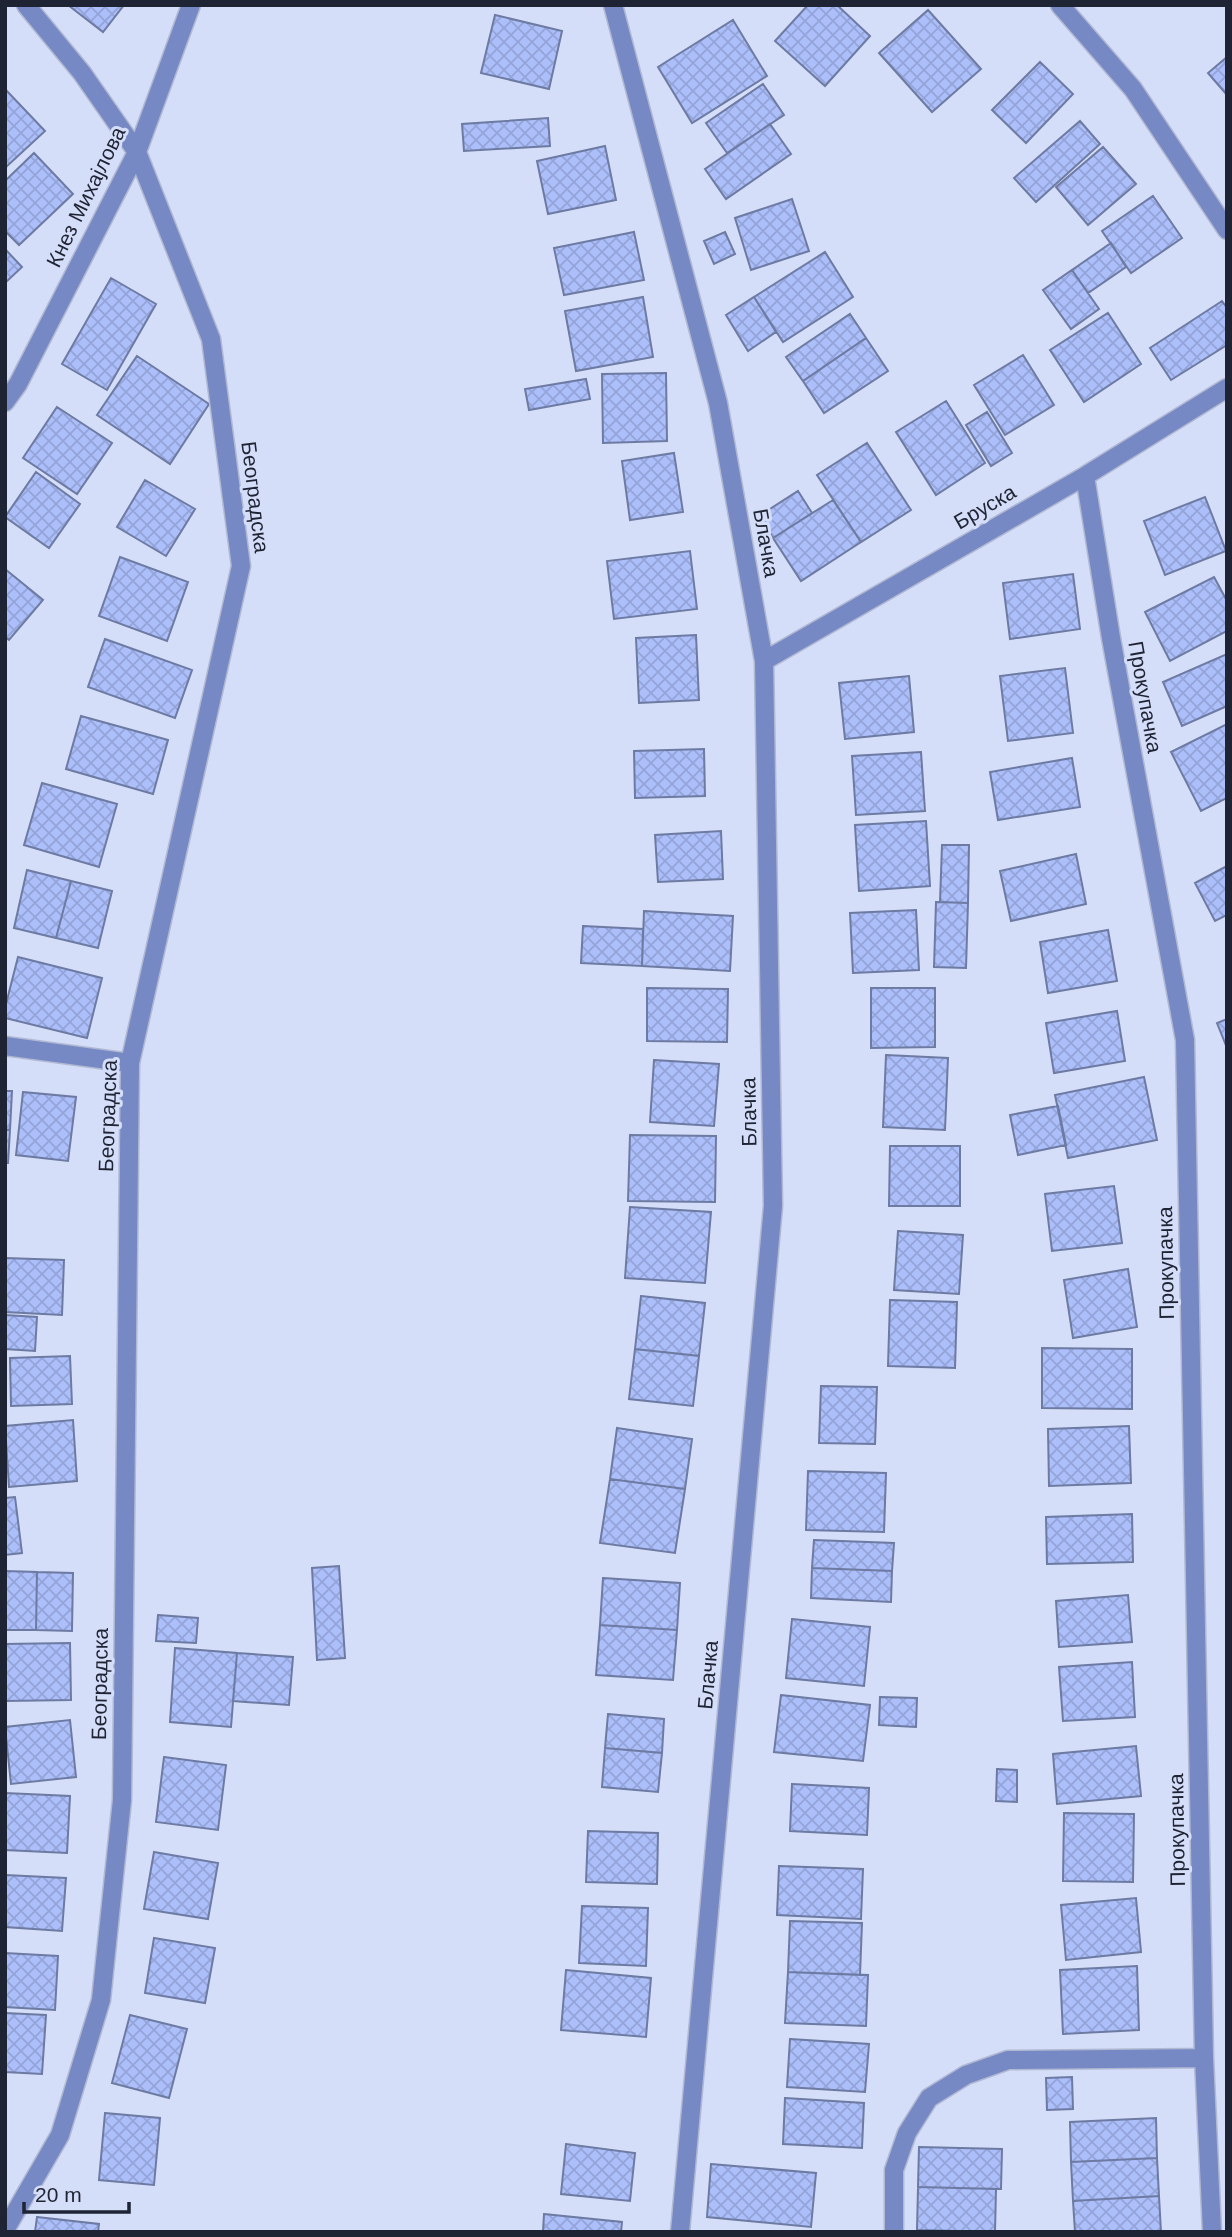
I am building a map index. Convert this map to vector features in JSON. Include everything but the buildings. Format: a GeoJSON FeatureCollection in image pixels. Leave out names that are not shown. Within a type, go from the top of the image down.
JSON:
{"type":"FeatureCollection","features":[{"type":"Feature","properties":{"kind":"street","name":"Београдска"},"geometry":{"type":"LineString","coordinates":[[5,2230],[60,2135],[102,2000],[122,1800],[130,1063],[241,566],[211,339],[137,152],[82,73],[26,5]]}},
{"type":"Feature","properties":{"kind":"street","name":"Кнез Михајлова"},"geometry":{"type":"LineString","coordinates":[[5,402],[18,384],[137,152],[191,5]]}},
{"type":"Feature","properties":{"kind":"street","name":"Блачка"},"geometry":{"type":"LineString","coordinates":[[613,5],[718,403],[764,661],[773,1206],[680,2232]]}},
{"type":"Feature","properties":{"kind":"street"},"geometry":{"type":"LineString","coordinates":[[1060,5],[1133,89],[1227,230]]}},
{"type":"Feature","properties":{"kind":"street","name":"Бруска"},"geometry":{"type":"LineString","coordinates":[[764,661],[1085,476],[1227,388]]}},
{"type":"Feature","properties":{"kind":"street","name":"Прокупачка"},"geometry":{"type":"LineString","coordinates":[[1085,476],[1111,638],[1185,1040],[1204,2059],[1212,2232]]}},
{"type":"Feature","properties":{"kind":"street"},"geometry":{"type":"LineString","coordinates":[[5,1046],[130,1063]]}},
{"type":"Feature","properties":{"kind":"street"},"geometry":{"type":"LineString","coordinates":[[894,2232],[894,2170],[907,2133],[929,2098],[966,2075],[1008,2060],[1204,2059]]}}]}
